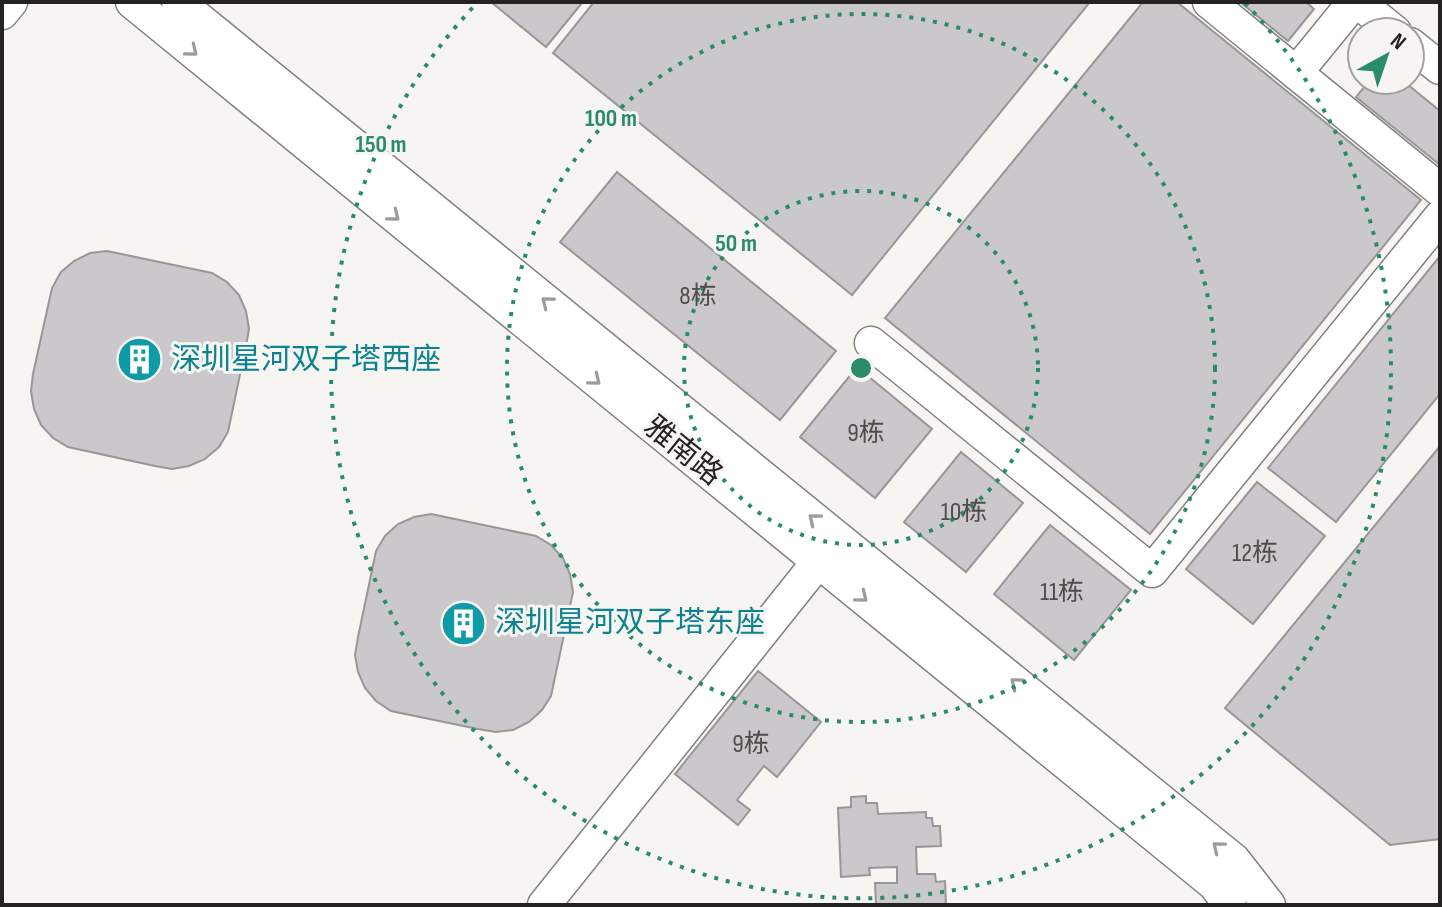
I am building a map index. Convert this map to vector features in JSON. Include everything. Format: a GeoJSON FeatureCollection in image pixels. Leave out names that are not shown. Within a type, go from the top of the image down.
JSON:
{"type":"FeatureCollection","features":[{"type":"Feature","properties":{"kind":"street"},"geometry":{"type":"LineString","coordinates":[[2,13],[11,2]]}},
{"type":"Feature","properties":{"kind":"street","name":"雅南路"},"geometry":{"type":"LineString","coordinates":[[132,2],[1214,884],[1230,905]]}},
{"type":"Feature","properties":{"kind":"street","name":"雅南路"},"geometry":{"type":"LineString","coordinates":[[178,2],[1234,860],[1269,905]]}},
{"type":"Feature","properties":{"kind":"street"},"geometry":{"type":"LineString","coordinates":[[1209,2],[1440,190]]}},
{"type":"Feature","properties":{"kind":"street"},"geometry":{"type":"LineString","coordinates":[[1296,73],[1356,2],[1374,16]]}},
{"type":"Feature","properties":{"kind":"street"},"geometry":{"type":"LineString","coordinates":[[871,343],[1152,571],[1440,217]]}},
{"type":"Feature","properties":{"kind":"street"},"geometry":{"type":"LineString","coordinates":[[544,905],[818,562]]}},
{"type":"Feature","properties":{"kind":"building"},"geometry":{"type":"Polygon","coordinates":[[[491,2],[580,2],[582,3],[546,47],[491,2]]]}},
{"type":"Feature","properties":{"kind":"building"},"geometry":{"type":"Polygon","coordinates":[[[594,2],[1090,2],[852,295],[553,53],[594,2]]]}},
{"type":"Feature","properties":{"kind":"building"},"geometry":{"type":"Polygon","coordinates":[[[1143,2],[1177,2],[1421,200],[1150,534],[885,318],[1143,2]]]}},
{"type":"Feature","properties":{"kind":"building"},"geometry":{"type":"Polygon","coordinates":[[[1240,2],[1306,2],[1314,9],[1288,41],[1240,2]]]}},
{"type":"Feature","properties":{"kind":"building"},"geometry":{"type":"Polygon","coordinates":[[[1422,96],[1440,111],[1440,165],[1356,97],[1422,96]]]}},
{"type":"Feature","properties":{"kind":"building"},"geometry":{"type":"Polygon","coordinates":[[[617,172],[836,351],[780,420],[560,242],[617,172]]]}},
{"type":"Feature","properties":{"kind":"building","name":"深圳星河双子塔西座"},"geometry":{"type":"Polygon","coordinates":[[[107,251],[212,273],[227,282],[239,295],[246,311],[249,329],[228,432],[219,447],[205,459],[189,466],[172,469],[68,447],[53,438],[41,425],[34,409],[31,391],[33,374],[52,288],[61,272],[74,261],[90,253],[107,251]]]}},
{"type":"Feature","properties":{"kind":"building"},"geometry":{"type":"Polygon","coordinates":[[[1440,256],[1440,394],[1336,522],[1268,468],[1440,256]]]}},
{"type":"Feature","properties":{"kind":"building"},"geometry":{"type":"Polygon","coordinates":[[[857,367],[932,429],[875,498],[800,437],[857,367]]]}},
{"type":"Feature","properties":{"kind":"building"},"geometry":{"type":"Polygon","coordinates":[[[1440,446],[1440,839],[1390,845],[1225,708],[1440,446]]]}},
{"type":"Feature","properties":{"kind":"building"},"geometry":{"type":"Polygon","coordinates":[[[961,452],[1023,503],[966,572],[904,522],[961,452]]]}},
{"type":"Feature","properties":{"kind":"building"},"geometry":{"type":"Polygon","coordinates":[[[1257,482],[1325,536],[1253,624],[1186,569],[1257,482]]]}},
{"type":"Feature","properties":{"kind":"building","name":"深圳星河双子塔东座"},"geometry":{"type":"Polygon","coordinates":[[[431,514],[536,536],[551,545],[563,558],[570,574],[573,592],[551,696],[529,722],[513,730],[496,732],[391,711],[376,701],[365,688],[358,672],[355,655],[376,551],[385,536],[398,524],[431,514]]]}},
{"type":"Feature","properties":{"kind":"building"},"geometry":{"type":"Polygon","coordinates":[[[1050,525],[1131,590],[1074,660],[994,594],[1050,525]]]}},
{"type":"Feature","properties":{"kind":"building"},"geometry":{"type":"Polygon","coordinates":[[[758,671],[821,722],[777,777],[764,766],[737,800],[750,810],[738,825],[675,774],[758,671]]]}},
{"type":"Feature","properties":{"kind":"building"},"geometry":{"type":"Polygon","coordinates":[[[866,796],[866,803],[877,803],[878,814],[926,812],[926,818],[932,818],[933,826],[940,826],[941,846],[916,847],[917,874],[935,874],[936,882],[945,881],[946,905],[876,905],[875,883],[897,883],[897,867],[869,868],[870,875],[841,877],[838,808],[851,807],[851,797],[866,796]]]}},
{"type":"Feature","properties":{"kind":"place","name":"深圳星河双子塔西座"},"geometry":{"type":"Point","coordinates":[140,360]}},
{"type":"Feature","properties":{"kind":"place","name":"深圳星河双子塔东座"},"geometry":{"type":"Point","coordinates":[464,623]}}]}
